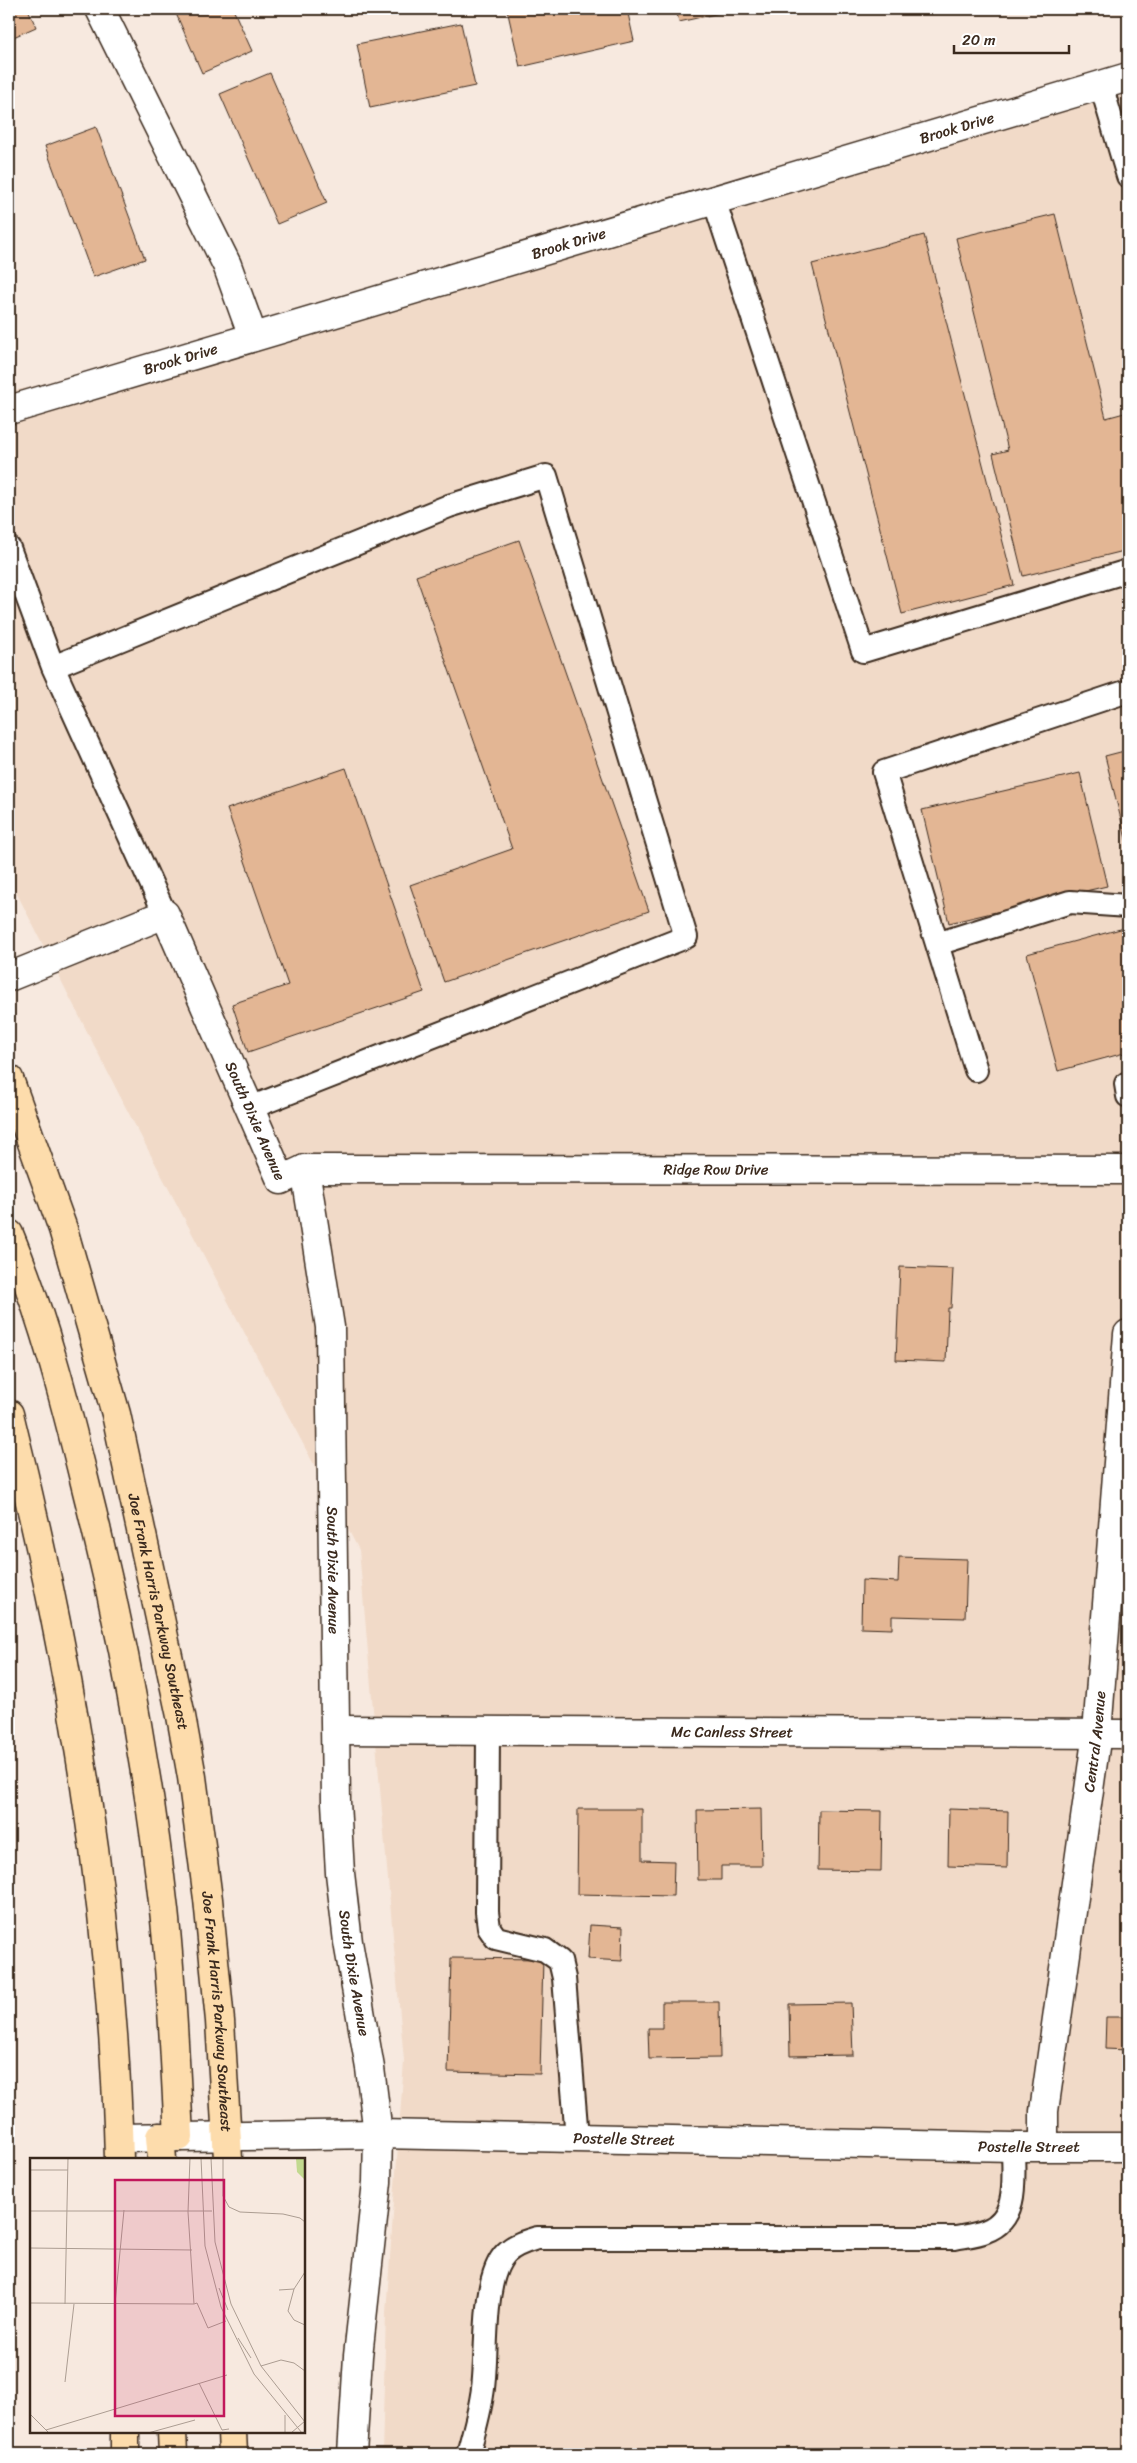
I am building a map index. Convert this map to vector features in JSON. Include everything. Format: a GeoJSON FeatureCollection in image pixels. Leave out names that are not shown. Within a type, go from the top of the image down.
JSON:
{"type":"FeatureCollection","features":[{"type":"Feature","properties":{"kind":"main road","name":"Joe Frank Harris Parkway Southeast"},"geometry":{"type":"LineString","coordinates":[[9,1079],[63,1228],[116,1414],[181,1716],[192,1777],[208,1899],[228,2147]]}},
{"type":"Feature","properties":{"kind":"main road"},"geometry":{"type":"LineString","coordinates":[[9,1234],[39,1314],[74,1438],[112,1597],[144,1760],[164,1911],[167,2144]]}},
{"type":"Feature","properties":{"kind":"main road"},"geometry":{"type":"LineString","coordinates":[[9,1414],[42,1549],[67,1676],[90,1814],[108,1959],[115,2042],[119,2148]]}},
{"type":"Feature","properties":{"kind":"main road"},"geometry":{"type":"LineString","coordinates":[[125,2433],[126,2454]]}},
{"type":"Feature","properties":{"kind":"main road"},"geometry":{"type":"LineString","coordinates":[[172,2433],[173,2454]]}},
{"type":"Feature","properties":{"kind":"main road"},"geometry":{"type":"LineString","coordinates":[[232,2433],[232,2454]]}},
{"type":"Feature","properties":{"kind":"street"},"geometry":{"type":"LineString","coordinates":[[100,9],[227,265],[253,337]]}},
{"type":"Feature","properties":{"kind":"street","name":"Brook Drive"},"geometry":{"type":"LineString","coordinates":[[9,410],[1128,77]]}},
{"type":"Feature","properties":{"kind":"street"},"geometry":{"type":"LineString","coordinates":[[9,977],[165,914]]}},
{"type":"Feature","properties":{"kind":"street","name":"South Dixie Avenue"},"geometry":{"type":"LineString","coordinates":[[165,914],[281,1180],[305,1168],[330,1327],[336,1802],[340,1873],[378,2134],[377,2182],[358,2356],[352,2454]]}},
{"type":"Feature","properties":{"kind":"street","name":"Ridge Row Drive"},"geometry":{"type":"LineString","coordinates":[[305,1168],[1128,1170]]}},
{"type":"Feature","properties":{"kind":"street","name":"Central Avenue"},"geometry":{"type":"LineString","coordinates":[[1044,2147],[1044,2111],[1097,1734],[1128,1334]]}},
{"type":"Feature","properties":{"kind":"street","name":"Mc Canless Street"},"geometry":{"type":"LineString","coordinates":[[336,1730],[1128,1734]]}},
{"type":"Feature","properties":{"kind":"street","name":"Postelle Street"},"geometry":{"type":"LineString","coordinates":[[119,2148],[167,2144],[228,2147],[378,2134],[1013,2147],[1128,2147]]}},
{"type":"Feature","properties":{"kind":"lane"},"geometry":{"type":"LineString","coordinates":[[1101,85],[1128,176]]}},
{"type":"Feature","properties":{"kind":"lane"},"geometry":{"type":"LineString","coordinates":[[714,200],[862,651],[1128,572]]}},
{"type":"Feature","properties":{"kind":"lane"},"geometry":{"type":"LineString","coordinates":[[53,667],[449,506],[546,476],[686,938],[250,1108]]}},
{"type":"Feature","properties":{"kind":"lane"},"geometry":{"type":"LineString","coordinates":[[9,548],[53,667],[165,914]]}},
{"type":"Feature","properties":{"kind":"lane"},"geometry":{"type":"LineString","coordinates":[[976,1070],[884,772],[1128,690]]}},
{"type":"Feature","properties":{"kind":"lane"},"geometry":{"type":"LineString","coordinates":[[937,944],[1070,902],[1128,906]]}},
{"type":"Feature","properties":{"kind":"lane"},"geometry":{"type":"LineString","coordinates":[[1128,1083],[1126,1084],[1128,1096]]}},
{"type":"Feature","properties":{"kind":"lane"},"geometry":{"type":"LineString","coordinates":[[488,1730],[487,1912],[489,1928],[496,1938],[545,1950],[560,1961],[564,1978],[577,2138]]}},
{"type":"Feature","properties":{"kind":"lane"},"geometry":{"type":"LineString","coordinates":[[468,2454],[483,2394],[490,2291],[498,2267],[506,2253],[519,2244],[537,2238],[955,2238],[987,2231],[999,2224],[1007,2214],[1014,2187],[1013,2147]]}},
{"type":"Feature","properties":{"kind":"shaded area"},"geometry":{"type":"Polygon","coordinates":[[[1128,94],[1128,2454],[382,2454],[386,2313],[404,2061],[359,1550],[125,1106],[9,878],[9,392],[253,337],[1128,94]]]}},
{"type":"Feature","properties":{"kind":"building"},"geometry":{"type":"Polygon","coordinates":[[[9,9],[28,9],[36,27],[9,39],[9,9]]]}},
{"type":"Feature","properties":{"kind":"building"},"geometry":{"type":"Polygon","coordinates":[[[174,9],[233,9],[252,51],[202,73],[174,9]]]}},
{"type":"Feature","properties":{"kind":"building"},"geometry":{"type":"Polygon","coordinates":[[[507,9],[627,9],[634,41],[520,67],[507,9]]]}},
{"type":"Feature","properties":{"kind":"building"},"geometry":{"type":"Polygon","coordinates":[[[676,9],[738,9],[679,22],[676,9]]]}},
{"type":"Feature","properties":{"kind":"building"},"geometry":{"type":"Polygon","coordinates":[[[461,23],[475,86],[370,108],[357,44],[461,23]]]}},
{"type":"Feature","properties":{"kind":"building"},"geometry":{"type":"Polygon","coordinates":[[[270,73],[327,203],[277,224],[220,94],[270,73]]]}},
{"type":"Feature","properties":{"kind":"building"},"geometry":{"type":"Polygon","coordinates":[[[96,127],[145,259],[93,277],[45,146],[96,127]]]}},
{"type":"Feature","properties":{"kind":"building"},"geometry":{"type":"Polygon","coordinates":[[[1055,214],[1106,418],[1128,412],[1128,550],[1023,576],[993,454],[1008,450],[956,238],[1055,214]]]}},
{"type":"Feature","properties":{"kind":"building"},"geometry":{"type":"Polygon","coordinates":[[[924,235],[1014,585],[902,614],[812,264],[924,235]]]}},
{"type":"Feature","properties":{"kind":"building"},"geometry":{"type":"Polygon","coordinates":[[[519,540],[649,911],[444,982],[410,885],[512,849],[416,576],[519,540]]]}},
{"type":"Feature","properties":{"kind":"building"},"geometry":{"type":"Polygon","coordinates":[[[1128,750],[1128,847],[1105,756],[1128,750]]]}},
{"type":"Feature","properties":{"kind":"building"},"geometry":{"type":"Polygon","coordinates":[[[346,768],[424,992],[248,1052],[232,1004],[288,985],[227,809],[346,768]]]}},
{"type":"Feature","properties":{"kind":"building"},"geometry":{"type":"Polygon","coordinates":[[[1080,773],[1107,886],[949,923],[922,810],[1080,773]]]}},
{"type":"Feature","properties":{"kind":"building"},"geometry":{"type":"Polygon","coordinates":[[[1128,927],[1128,1052],[1058,1071],[1027,954],[1128,927]]]}},
{"type":"Feature","properties":{"kind":"building"},"geometry":{"type":"Polygon","coordinates":[[[900,1267],[953,1269],[951,1308],[948,1308],[946,1362],[896,1360],[900,1267]]]}},
{"type":"Feature","properties":{"kind":"building"},"geometry":{"type":"Polygon","coordinates":[[[899,1557],[967,1559],[965,1618],[892,1616],[892,1629],[861,1628],[862,1580],[898,1582],[899,1557]]]}},
{"type":"Feature","properties":{"kind":"building"},"geometry":{"type":"Polygon","coordinates":[[[578,1809],[642,1809],[642,1860],[674,1861],[673,1896],[577,1894],[578,1809]]]}},
{"type":"Feature","properties":{"kind":"building"},"geometry":{"type":"Polygon","coordinates":[[[761,1809],[762,1866],[721,1866],[721,1880],[698,1880],[697,1810],[761,1809]]]}},
{"type":"Feature","properties":{"kind":"building"},"geometry":{"type":"Polygon","coordinates":[[[949,1809],[1008,1811],[1007,1868],[948,1866],[949,1809]]]}},
{"type":"Feature","properties":{"kind":"building"},"geometry":{"type":"Polygon","coordinates":[[[819,1810],[882,1811],[881,1871],[818,1870],[819,1810]]]}},
{"type":"Feature","properties":{"kind":"building"},"geometry":{"type":"Polygon","coordinates":[[[590,1925],[623,1927],[622,1961],[588,1959],[590,1925]]]}},
{"type":"Feature","properties":{"kind":"building"},"geometry":{"type":"Polygon","coordinates":[[[451,1958],[543,1959],[540,2074],[448,2072],[451,1958]]]}},
{"type":"Feature","properties":{"kind":"building"},"geometry":{"type":"Polygon","coordinates":[[[662,2002],[719,2002],[720,2058],[649,2059],[648,2028],[662,2028],[662,2002]]]}},
{"type":"Feature","properties":{"kind":"building"},"geometry":{"type":"Polygon","coordinates":[[[851,2003],[853,2055],[790,2056],[789,2004],[851,2003]]]}},
{"type":"Feature","properties":{"kind":"building"},"geometry":{"type":"Polygon","coordinates":[[[1106,2017],[1128,2017],[1128,2050],[1105,2049],[1106,2017]]]}},
{"type":"Feature","properties":{"kind":"building"},"geometry":{"type":"Polygon","coordinates":[[[828,2453],[906,2454],[827,2454],[828,2453]]]}}]}
